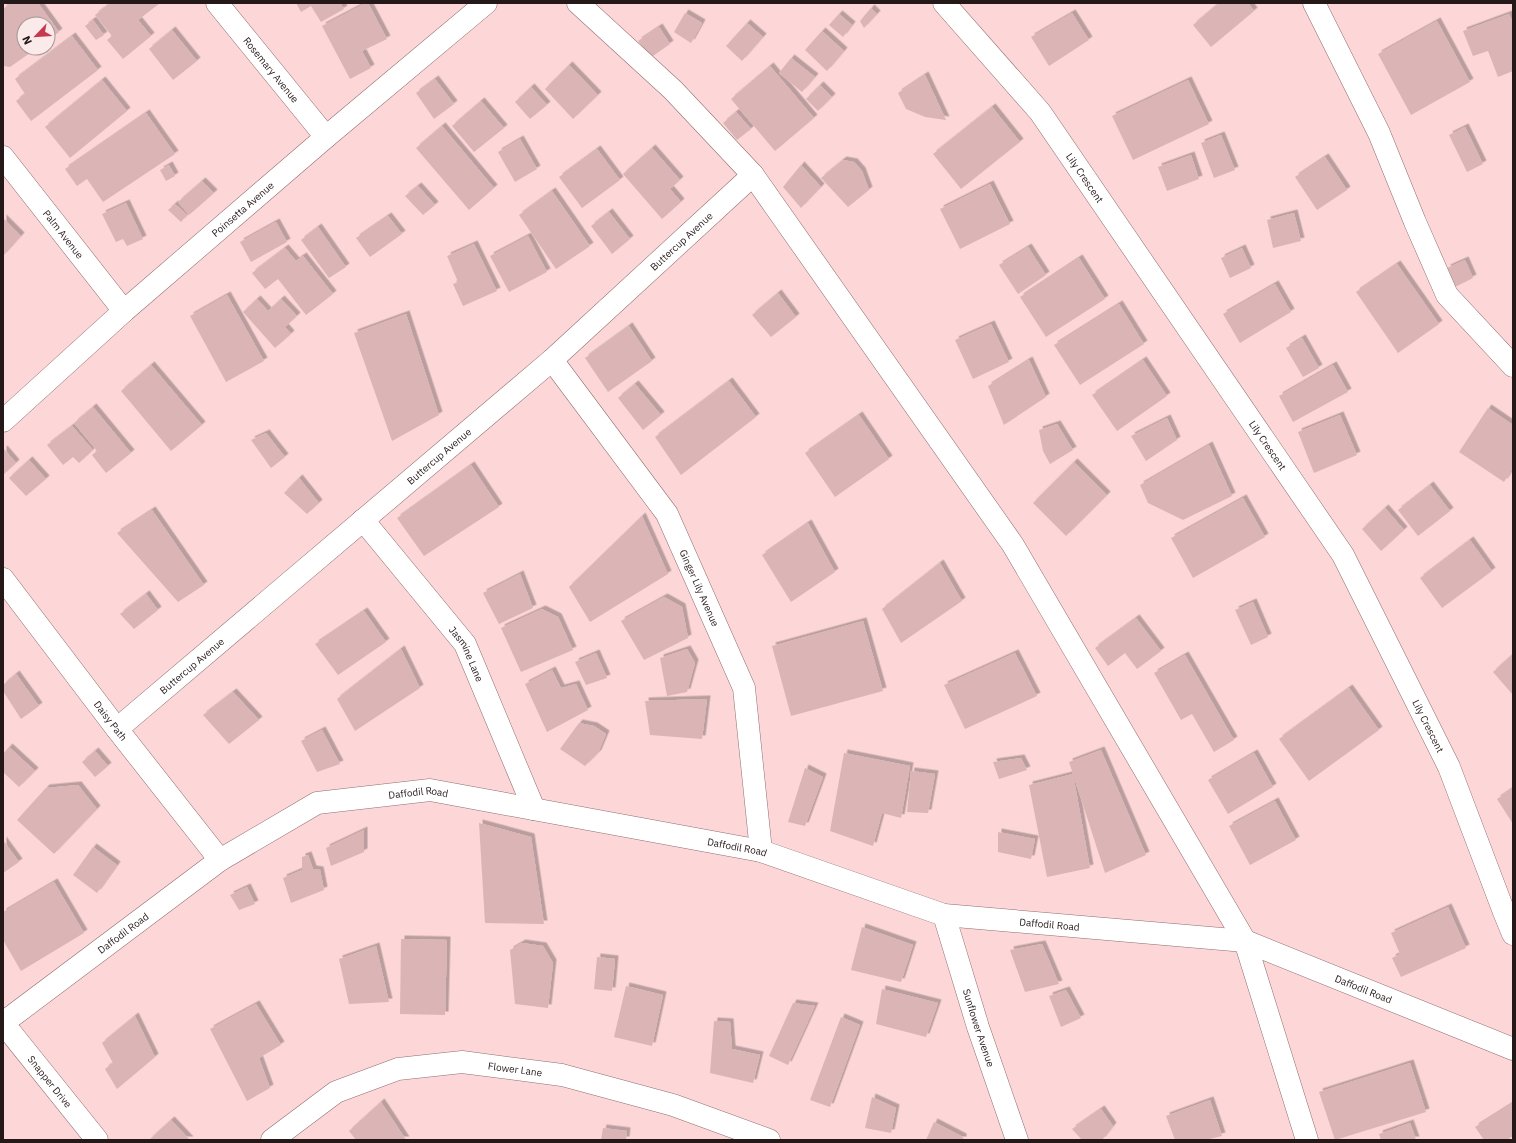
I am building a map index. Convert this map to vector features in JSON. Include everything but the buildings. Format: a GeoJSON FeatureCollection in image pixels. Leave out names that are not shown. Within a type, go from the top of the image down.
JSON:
{"type":"FeatureCollection","features":[{"type":"Feature","properties":{"kind":"street","name":"Rosemary Avenue"},"geometry":{"type":"LineString","coordinates":[[217,3],[326,136]]}},
{"type":"Feature","properties":{"kind":"street","name":"Poinsetta Avenue"},"geometry":{"type":"LineString","coordinates":[[3,421],[124,311],[326,136],[486,3]]}},
{"type":"Feature","properties":{"kind":"street"},"geometry":{"type":"LineString","coordinates":[[578,3],[673,90],[753,175],[1013,545],[1245,941],[1307,1140]]}},
{"type":"Feature","properties":{"kind":"street","name":"Lily Crescent"},"geometry":{"type":"LineString","coordinates":[[944,3],[1040,112],[1343,555],[1449,767],[1513,934]]}},
{"type":"Feature","properties":{"kind":"street"},"geometry":{"type":"LineString","coordinates":[[1314,3],[1379,133],[1415,222],[1447,295],[1513,366]]}},
{"type":"Feature","properties":{"kind":"street","name":"Palm Avenue"},"geometry":{"type":"LineString","coordinates":[[3,157],[124,311]]}},
{"type":"Feature","properties":{"kind":"street","name":"Buttercup Avenue"},"geometry":{"type":"LineString","coordinates":[[117,729],[552,360],[753,175]]}},
{"type":"Feature","properties":{"kind":"street","name":"Ginger Lily Avenue"},"geometry":{"type":"LineString","coordinates":[[552,360],[667,514],[744,688],[761,851]]}},
{"type":"Feature","properties":{"kind":"street","name":"Jasmine Lane"},"geometry":{"type":"LineString","coordinates":[[363,520],[465,644],[534,809]]}},
{"type":"Feature","properties":{"kind":"street","name":"Daisy Path"},"geometry":{"type":"LineString","coordinates":[[3,579],[117,729],[220,860]]}},
{"type":"Feature","properties":{"kind":"street","name":"Daffodil Road"},"geometry":{"type":"LineString","coordinates":[[3,1023],[220,860],[317,803],[430,790],[761,851],[944,915],[1245,941],[1513,1049]]}},
{"type":"Feature","properties":{"kind":"street","name":"Sunflower Avenue"},"geometry":{"type":"LineString","coordinates":[[944,915],[978,1027],[1017,1140]]}},
{"type":"Feature","properties":{"kind":"street","name":"Snapper Drive"},"geometry":{"type":"LineString","coordinates":[[3,1023],[97,1140]]}},
{"type":"Feature","properties":{"kind":"street","name":"Flower Lane"},"geometry":{"type":"LineString","coordinates":[[272,1140],[336,1092],[398,1069],[462,1062],[562,1075],[673,1105],[769,1140]]}}]}
